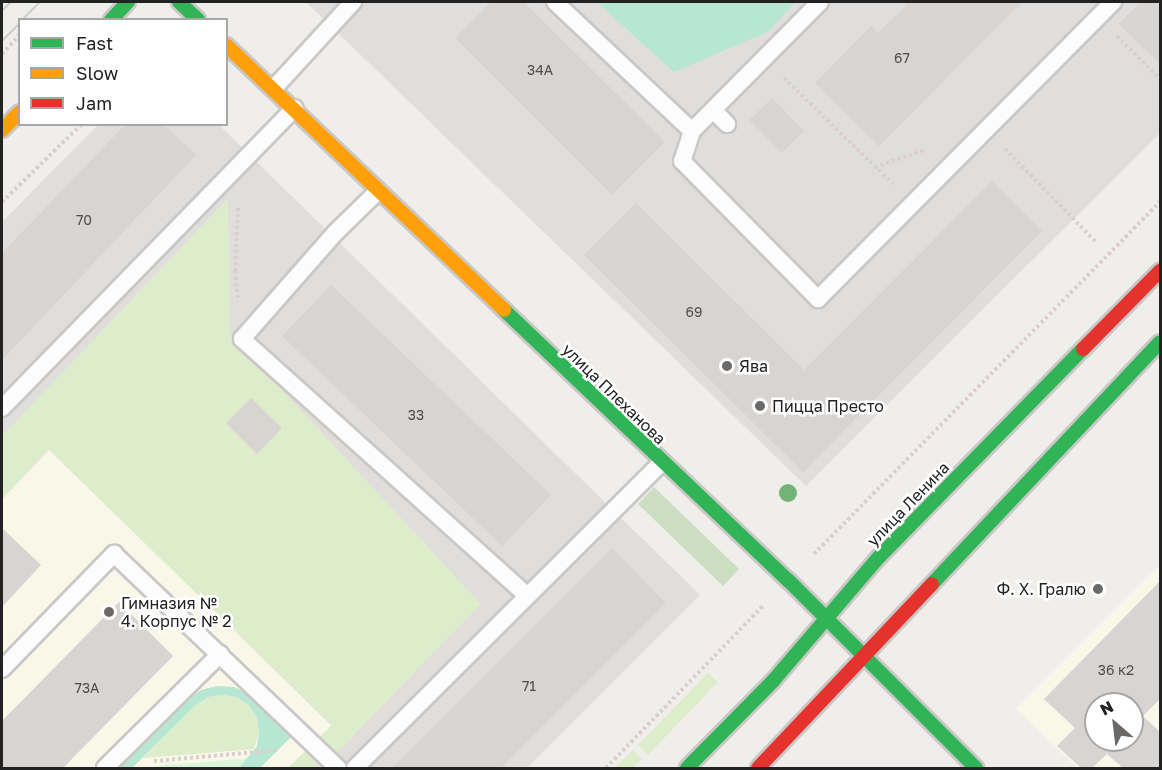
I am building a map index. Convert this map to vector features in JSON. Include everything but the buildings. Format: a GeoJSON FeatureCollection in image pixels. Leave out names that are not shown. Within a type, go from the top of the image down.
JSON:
{"type":"FeatureCollection","features":[{"type":"Feature","properties":{"kind":"main road"},"geometry":{"type":"LineString","coordinates":[[113,18],[129,2]]}},
{"type":"Feature","properties":{"kind":"main road"},"geometry":{"type":"LineString","coordinates":[[179,2],[196,18]]}},
{"type":"Feature","properties":{"kind":"main road","name":"улица Плеханова"},"geometry":{"type":"LineString","coordinates":[[228,47],[295,108],[378,191],[828,619],[976,768]]}},
{"type":"Feature","properties":{"kind":"main road"},"geometry":{"type":"LineString","coordinates":[[2,130],[18,114]]}},
{"type":"Feature","properties":{"kind":"main road","name":"улица Ленина"},"geometry":{"type":"LineString","coordinates":[[687,768],[773,681],[879,557],[1161,272]]}},
{"type":"Feature","properties":{"kind":"main road"},"geometry":{"type":"LineString","coordinates":[[758,768],[1161,342]]}},
{"type":"Feature","properties":{"kind":"lane"},"geometry":{"type":"LineString","coordinates":[[274,88],[353,2]]}},
{"type":"Feature","properties":{"kind":"lane"},"geometry":{"type":"LineString","coordinates":[[555,2],[692,131]]}},
{"type":"Feature","properties":{"kind":"lane"},"geometry":{"type":"LineString","coordinates":[[820,2],[692,131],[682,161],[818,299],[1113,2]]}},
{"type":"Feature","properties":{"kind":"lane"},"geometry":{"type":"LineString","coordinates":[[2,408],[295,108]]}},
{"type":"Feature","properties":{"kind":"lane"},"geometry":{"type":"LineString","coordinates":[[713,110],[727,124]]}},
{"type":"Feature","properties":{"kind":"lane"},"geometry":{"type":"LineString","coordinates":[[378,191],[334,233],[242,339],[527,596]]}},
{"type":"Feature","properties":{"kind":"lane"},"geometry":{"type":"LineString","coordinates":[[355,768],[662,462]]}},
{"type":"Feature","properties":{"kind":"lane"},"geometry":{"type":"LineString","coordinates":[[2,669],[114,554],[338,768]]}},
{"type":"Feature","properties":{"kind":"lane"},"geometry":{"type":"LineString","coordinates":[[106,767],[220,654]]}},
{"type":"Feature","properties":{"kind":"path"},"geometry":{"type":"LineString","coordinates":[[1098,17],[1161,79]]}},
{"type":"Feature","properties":{"kind":"path"},"geometry":{"type":"LineString","coordinates":[[2,54],[18,37]]}},
{"type":"Feature","properties":{"kind":"path"},"geometry":{"type":"LineString","coordinates":[[764,59],[913,203]]}},
{"type":"Feature","properties":{"kind":"path"},"geometry":{"type":"LineString","coordinates":[[2,202],[80,126]]}},
{"type":"Feature","properties":{"kind":"path"},"geometry":{"type":"LineString","coordinates":[[986,130],[1097,243]]}},
{"type":"Feature","properties":{"kind":"path"},"geometry":{"type":"LineString","coordinates":[[875,167],[930,149]]}},
{"type":"Feature","properties":{"kind":"path"},"geometry":{"type":"LineString","coordinates":[[240,164],[235,271],[242,339]]}},
{"type":"Feature","properties":{"kind":"path"},"geometry":{"type":"LineString","coordinates":[[817,551],[1161,202]]}},
{"type":"Feature","properties":{"kind":"path"},"geometry":{"type":"LineString","coordinates":[[606,768],[762,607]]}},
{"type":"Feature","properties":{"kind":"path"},"geometry":{"type":"LineString","coordinates":[[106,767],[294,749],[306,736]]}},
{"type":"Feature","properties":{"kind":"shaded area"},"geometry":{"type":"Polygon","coordinates":[[[306,2],[1160,2],[1160,133],[806,486],[306,2]]]}},
{"type":"Feature","properties":{"kind":"shaded area"},"geometry":{"type":"Polygon","coordinates":[[[1088,27],[1123,60],[1031,159],[994,122],[1088,27]]]}},
{"type":"Feature","properties":{"kind":"shaded area"},"geometry":{"type":"Polygon","coordinates":[[[737,114],[784,162],[814,132],[876,196],[820,252],[711,140],[737,114]]]}},
{"type":"Feature","properties":{"kind":"shaded area"},"geometry":{"type":"Polygon","coordinates":[[[97,126],[220,126],[700,595],[527,768],[2,768],[2,222],[97,126]]]}},
{"type":"Feature","properties":{"kind":"shaded area","name":"Гимназия № 4. Корпус № 2"},"geometry":{"type":"Polygon","coordinates":[[[49,449],[332,726],[288,768],[2,768],[2,499],[49,449]]]}},
{"type":"Feature","properties":{"kind":"shaded area"},"geometry":{"type":"Polygon","coordinates":[[[1160,565],[1160,768],[1078,768],[1016,709],[1160,565]]]}},
{"type":"Feature","properties":{"kind":"green space"},"geometry":{"type":"Polygon","coordinates":[[[597,2],[795,2],[769,31],[674,72],[597,2]]]}},
{"type":"Feature","properties":{"kind":"green space"},"geometry":{"type":"Polygon","coordinates":[[[228,198],[230,334],[481,604],[322,768],[288,768],[332,725],[49,450],[2,499],[2,436],[228,198]]]}},
{"type":"Feature","properties":{"kind":"green space"},"geometry":{"type":"Polygon","coordinates":[[[654,487],[739,569],[723,586],[638,504],[654,487]]]}},
{"type":"Feature","properties":{"kind":"green space"},"geometry":{"type":"Polygon","coordinates":[[[708,673],[718,682],[648,755],[638,745],[708,673]]]}},
{"type":"Feature","properties":{"kind":"green space"},"geometry":{"type":"Polygon","coordinates":[[[217,686],[234,687],[248,694],[291,737],[260,768],[239,768],[257,746],[259,732],[257,717],[249,705],[236,697],[222,695],[208,697],[196,705],[132,768],[119,768],[188,700],[201,690],[217,686]]]}},
{"type":"Feature","properties":{"kind":"green space"},"geometry":{"type":"Polygon","coordinates":[[[222,695],[236,697],[249,705],[257,717],[259,732],[254,749],[143,758],[196,705],[208,697],[222,695]]]}},
{"type":"Feature","properties":{"kind":"green space"},"geometry":{"type":"Polygon","coordinates":[[[633,750],[642,759],[633,768],[614,768],[633,750]]]}},
{"type":"Feature","properties":{"kind":"green space"},"geometry":{"type":"Polygon","coordinates":[[[250,758],[239,768],[133,768],[250,758]]]}},
{"type":"Feature","properties":{"kind":"tram line"},"geometry":{"type":"LineString","coordinates":[[2,11],[11,2]]}},
{"type":"Feature","properties":{"kind":"tram line"},"geometry":{"type":"LineString","coordinates":[[24,18],[40,2]]}},
{"type":"Feature","properties":{"kind":"tram line"},"geometry":{"type":"LineString","coordinates":[[2,41],[18,25]]}},
{"type":"Feature","properties":{"kind":"traffic: fast"},"geometry":{"type":"LineString","coordinates":[[113,18],[128,2]]}},
{"type":"Feature","properties":{"kind":"traffic: fast"},"geometry":{"type":"LineString","coordinates":[[179,2],[196,18]]}},
{"type":"Feature","properties":{"kind":"traffic: fast"},"geometry":{"type":"LineString","coordinates":[[504,310],[788,580],[976,768]]}},
{"type":"Feature","properties":{"kind":"traffic: fast"},"geometry":{"type":"LineString","coordinates":[[932,584],[1160,342]]}},
{"type":"Feature","properties":{"kind":"traffic: fast"},"geometry":{"type":"LineString","coordinates":[[687,768],[773,681],[879,557],[1083,349]]}},
{"type":"Feature","properties":{"kind":"traffic: slow"},"geometry":{"type":"LineString","coordinates":[[228,47],[504,310]]}},
{"type":"Feature","properties":{"kind":"traffic: slow"},"geometry":{"type":"LineString","coordinates":[[2,130],[18,114]]}},
{"type":"Feature","properties":{"kind":"traffic: jam"},"geometry":{"type":"LineString","coordinates":[[1083,349],[1160,271]]}},
{"type":"Feature","properties":{"kind":"traffic: jam"},"geometry":{"type":"LineString","coordinates":[[758,768],[932,584]]}},
{"type":"Feature","properties":{"kind":"place","name":"Ява"},"geometry":{"type":"Point","coordinates":[727,366]}},
{"type":"Feature","properties":{"kind":"place","name":"Пицца Престо"},"geometry":{"type":"Point","coordinates":[760,406]}},
{"type":"Feature","properties":{"kind":"place","name":"Ф. Х. Гралю"},"geometry":{"type":"Point","coordinates":[1098,589]}},
{"type":"Feature","properties":{"kind":"place","name":"Гимназия № 4. Корпус № 2"},"geometry":{"type":"Point","coordinates":[109,612]}}]}
